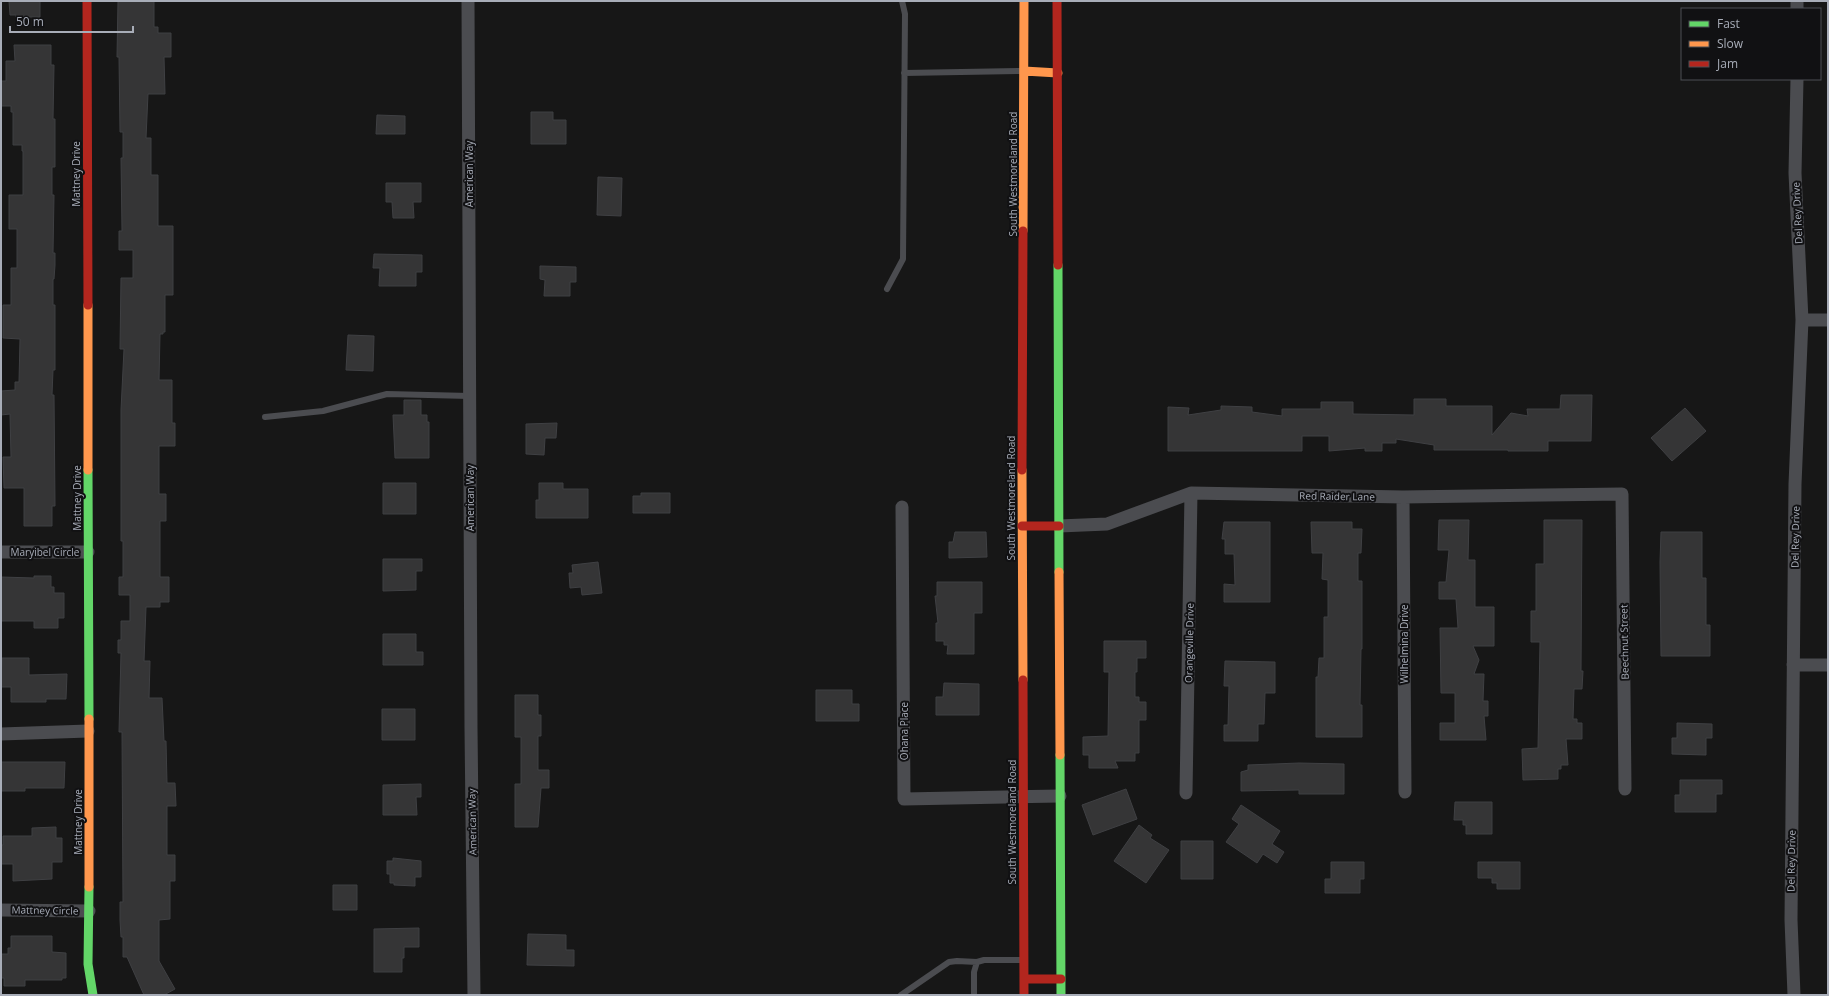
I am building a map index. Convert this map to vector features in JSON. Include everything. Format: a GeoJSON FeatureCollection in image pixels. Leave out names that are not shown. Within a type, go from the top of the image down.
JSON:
{"type":"FeatureCollection","features":[{"type":"Feature","properties":{"kind":"main road","name":"Mattney Drive"},"geometry":{"type":"LineString","coordinates":[[86,1],[88,960],[90,987],[93,995]]}},
{"type":"Feature","properties":{"kind":"main road","name":"South Westmoreland Road"},"geometry":{"type":"LineString","coordinates":[[1024,1],[1022,526],[1024,995]]}},
{"type":"Feature","properties":{"kind":"main road"},"geometry":{"type":"LineString","coordinates":[[1057,1],[1061,995]]}},
{"type":"Feature","properties":{"kind":"main road"},"geometry":{"type":"LineString","coordinates":[[1024,71],[1058,73]]}},
{"type":"Feature","properties":{"kind":"main road"},"geometry":{"type":"LineString","coordinates":[[1022,526],[1059,526]]}},
{"type":"Feature","properties":{"kind":"main road"},"geometry":{"type":"LineString","coordinates":[[1024,979],[1061,979]]}},
{"type":"Feature","properties":{"kind":"street","name":"American Way"},"geometry":{"type":"LineString","coordinates":[[468,1],[474,995]]}},
{"type":"Feature","properties":{"kind":"street","name":"Del Rey Drive"},"geometry":{"type":"LineString","coordinates":[[1794,995],[1791,920],[1795,484],[1802,320],[1795,173],[1797,80]]}},
{"type":"Feature","properties":{"kind":"street"},"geometry":{"type":"LineString","coordinates":[[1802,320],[1828,320]]}},
{"type":"Feature","properties":{"kind":"street","name":"Red Raider Lane"},"geometry":{"type":"LineString","coordinates":[[1059,526],[1107,524],[1191,493],[1403,497],[1622,494]]}},
{"type":"Feature","properties":{"kind":"street","name":"Orangeville Drive"},"geometry":{"type":"LineString","coordinates":[[1186,793],[1191,493]]}},
{"type":"Feature","properties":{"kind":"street","name":"Beechnut Street"},"geometry":{"type":"LineString","coordinates":[[1622,494],[1626,790]]}},
{"type":"Feature","properties":{"kind":"street","name":"Wilhelmina Drive"},"geometry":{"type":"LineString","coordinates":[[1403,497],[1405,792]]}},
{"type":"Feature","properties":{"kind":"street","name":"Ohana Place"},"geometry":{"type":"LineString","coordinates":[[902,507],[904,799],[1060,796]]}},
{"type":"Feature","properties":{"kind":"street","name":"Maryibel Circle"},"geometry":{"type":"LineString","coordinates":[[1,552],[88,552]]}},
{"type":"Feature","properties":{"kind":"street"},"geometry":{"type":"LineString","coordinates":[[1793,665],[1828,665]]}},
{"type":"Feature","properties":{"kind":"street"},"geometry":{"type":"LineString","coordinates":[[1,734],[88,731]]}},
{"type":"Feature","properties":{"kind":"street","name":"Mattney Circle"},"geometry":{"type":"LineString","coordinates":[[1,910],[89,911]]}},
{"type":"Feature","properties":{"kind":"lane"},"geometry":{"type":"LineString","coordinates":[[887,289],[903,259],[905,14],[902,1]]}},
{"type":"Feature","properties":{"kind":"lane"},"geometry":{"type":"LineString","coordinates":[[904,73],[1024,71]]}},
{"type":"Feature","properties":{"kind":"lane"},"geometry":{"type":"LineString","coordinates":[[265,417],[323,411],[387,394],[470,396]]}},
{"type":"Feature","properties":{"kind":"lane"},"geometry":{"type":"LineString","coordinates":[[901,995],[949,962],[1024,960]]}},
{"type":"Feature","properties":{"kind":"lane"},"geometry":{"type":"LineString","coordinates":[[974,995],[974,972],[977,962]]}},
{"type":"Feature","properties":{"kind":"building"},"geometry":{"type":"Polygon","coordinates":[[[9,1],[40,1],[40,17],[16,17],[16,15],[10,15],[9,1]]]}},
{"type":"Feature","properties":{"kind":"building"},"geometry":{"type":"Polygon","coordinates":[[[118,1],[154,1],[154,27],[158,27],[158,33],[171,33],[171,57],[164,57],[165,94],[148,94],[146,138],[151,138],[151,175],[158,175],[158,226],[173,226],[173,295],[165,295],[165,332],[160,334],[159,380],[172,380],[172,423],[175,423],[175,446],[159,446],[159,494],[166,494],[166,521],[160,521],[160,577],[169,577],[169,602],[160,602],[160,607],[146,607],[144,661],[150,661],[149,698],[162,698],[164,741],[166,741],[167,783],[175,783],[176,806],[167,806],[167,855],[175,855],[175,881],[170,881],[170,919],[159,920],[159,961],[175,989],[164,995],[144,995],[127,957],[123,957],[123,937],[121,937],[120,920],[120,902],[123,902],[122,732],[119,732],[121,653],[118,653],[118,640],[121,640],[121,621],[130,621],[130,595],[119,595],[119,577],[123,577],[123,541],[121,541],[121,410],[124,349],[120,349],[121,278],[133,278],[133,250],[119,250],[119,231],[122,231],[121,158],[123,158],[123,132],[120,132],[119,57],[117,57],[118,1]]]}},
{"type":"Feature","properties":{"kind":"building"},"geometry":{"type":"Polygon","coordinates":[[[14,45],[51,45],[51,65],[54,65],[53,119],[55,119],[55,167],[52,167],[52,195],[54,195],[53,253],[55,253],[53,305],[55,305],[55,370],[53,370],[52,395],[54,395],[55,506],[52,506],[52,526],[24,526],[24,488],[4,488],[3,457],[11,457],[10,414],[1,415],[1,391],[15,390],[15,382],[19,382],[20,339],[3,338],[3,305],[11,305],[11,268],[17,268],[17,229],[9,229],[9,195],[23,195],[22,145],[13,145],[13,112],[11,112],[11,106],[1,106],[1,81],[6,81],[6,61],[15,61],[14,45]]]}},
{"type":"Feature","properties":{"kind":"building"},"geometry":{"type":"Polygon","coordinates":[[[531,112],[553,112],[553,120],[566,120],[566,144],[531,144],[531,112]]]}},
{"type":"Feature","properties":{"kind":"building"},"geometry":{"type":"Polygon","coordinates":[[[377,115],[405,116],[405,134],[376,134],[377,115]]]}},
{"type":"Feature","properties":{"kind":"building"},"geometry":{"type":"Polygon","coordinates":[[[598,177],[622,178],[621,216],[597,215],[598,177]]]}},
{"type":"Feature","properties":{"kind":"building"},"geometry":{"type":"Polygon","coordinates":[[[386,183],[421,183],[421,202],[413,202],[414,218],[393,218],[392,202],[386,202],[386,183]]]}},
{"type":"Feature","properties":{"kind":"building"},"geometry":{"type":"Polygon","coordinates":[[[374,254],[422,255],[422,272],[416,272],[416,286],[379,286],[380,268],[373,268],[374,254]]]}},
{"type":"Feature","properties":{"kind":"building"},"geometry":{"type":"Polygon","coordinates":[[[540,266],[576,267],[576,282],[570,282],[570,296],[544,296],[545,280],[540,279],[540,266]]]}},
{"type":"Feature","properties":{"kind":"building"},"geometry":{"type":"Polygon","coordinates":[[[348,335],[374,336],[373,371],[346,370],[348,335]]]}},
{"type":"Feature","properties":{"kind":"building"},"geometry":{"type":"Polygon","coordinates":[[[1561,395],[1592,395],[1591,441],[1548,441],[1548,451],[1508,451],[1434,450],[1434,445],[1396,439],[1396,443],[1382,443],[1382,451],[1365,451],[1365,448],[1329,451],[1329,436],[1302,436],[1302,451],[1168,451],[1168,407],[1189,408],[1188,415],[1221,410],[1221,406],[1252,407],[1252,412],[1282,416],[1282,409],[1321,409],[1321,402],[1353,402],[1353,414],[1414,415],[1414,399],[1446,399],[1446,406],[1492,406],[1492,435],[1511,413],[1528,416],[1527,409],[1560,409],[1561,395]]]}},
{"type":"Feature","properties":{"kind":"building"},"geometry":{"type":"Polygon","coordinates":[[[404,400],[421,400],[421,415],[427,415],[427,422],[429,422],[429,458],[395,458],[393,415],[404,415],[404,400]]]}},
{"type":"Feature","properties":{"kind":"building"},"geometry":{"type":"Polygon","coordinates":[[[1685,408],[1706,431],[1672,461],[1651,438],[1685,408]]]}},
{"type":"Feature","properties":{"kind":"building"},"geometry":{"type":"Polygon","coordinates":[[[557,423],[556,438],[545,438],[544,455],[526,454],[526,424],[557,423]]]}},
{"type":"Feature","properties":{"kind":"building"},"geometry":{"type":"Polygon","coordinates":[[[383,483],[416,483],[416,514],[383,514],[383,483]]]}},
{"type":"Feature","properties":{"kind":"building"},"geometry":{"type":"Polygon","coordinates":[[[539,483],[563,483],[563,489],[588,489],[588,518],[536,518],[536,500],[539,500],[539,483]]]}},
{"type":"Feature","properties":{"kind":"building"},"geometry":{"type":"Polygon","coordinates":[[[641,493],[670,493],[670,513],[633,513],[633,496],[641,496],[641,493]]]}},
{"type":"Feature","properties":{"kind":"building"},"geometry":{"type":"Polygon","coordinates":[[[1439,520],[1469,520],[1468,560],[1475,560],[1475,607],[1494,607],[1494,646],[1473,646],[1479,660],[1474,674],[1484,674],[1483,701],[1488,701],[1488,716],[1484,716],[1486,740],[1440,740],[1440,723],[1455,723],[1455,693],[1441,693],[1440,628],[1458,628],[1456,599],[1439,599],[1439,582],[1446,582],[1449,550],[1438,550],[1439,520]]]}},
{"type":"Feature","properties":{"kind":"building"},"geometry":{"type":"Polygon","coordinates":[[[1544,520],[1582,520],[1581,671],[1583,671],[1582,689],[1574,689],[1573,719],[1577,719],[1577,723],[1582,723],[1582,739],[1566,739],[1568,765],[1561,765],[1561,769],[1558,769],[1558,779],[1523,780],[1522,749],[1538,748],[1540,642],[1531,642],[1531,611],[1536,611],[1536,564],[1544,564],[1544,520]]]}},
{"type":"Feature","properties":{"kind":"building"},"geometry":{"type":"Polygon","coordinates":[[[1224,522],[1270,522],[1270,602],[1224,602],[1224,584],[1235,585],[1234,554],[1225,554],[1225,539],[1222,539],[1224,522]]]}},
{"type":"Feature","properties":{"kind":"building"},"geometry":{"type":"Polygon","coordinates":[[[1311,522],[1352,522],[1352,529],[1362,529],[1361,553],[1358,553],[1358,581],[1362,581],[1360,705],[1362,705],[1362,737],[1316,737],[1316,677],[1318,677],[1319,658],[1324,658],[1324,617],[1328,617],[1328,580],[1322,579],[1323,553],[1312,553],[1311,522]]]}},
{"type":"Feature","properties":{"kind":"building"},"geometry":{"type":"Polygon","coordinates":[[[955,532],[986,532],[987,557],[949,558],[949,542],[953,542],[955,532]]]}},
{"type":"Feature","properties":{"kind":"building"},"geometry":{"type":"Polygon","coordinates":[[[1661,532],[1702,532],[1702,578],[1706,578],[1706,625],[1710,625],[1710,656],[1661,656],[1661,532]]]}},
{"type":"Feature","properties":{"kind":"building"},"geometry":{"type":"Polygon","coordinates":[[[383,559],[422,559],[422,571],[416,571],[416,590],[383,591],[383,559]]]}},
{"type":"Feature","properties":{"kind":"building"},"geometry":{"type":"Polygon","coordinates":[[[598,562],[602,593],[582,595],[581,587],[570,588],[569,573],[573,573],[572,565],[598,562]]]}},
{"type":"Feature","properties":{"kind":"building"},"geometry":{"type":"Polygon","coordinates":[[[34,576],[51,576],[51,587],[54,587],[54,593],[64,593],[64,618],[58,618],[58,628],[34,628],[34,621],[1,621],[1,577],[34,578],[34,576]]]}},
{"type":"Feature","properties":{"kind":"building"},"geometry":{"type":"Polygon","coordinates":[[[937,582],[982,582],[982,613],[974,613],[974,654],[947,654],[948,645],[944,645],[944,641],[936,641],[936,623],[938,623],[935,596],[937,596],[937,582]]]}},
{"type":"Feature","properties":{"kind":"building"},"geometry":{"type":"Polygon","coordinates":[[[383,634],[416,634],[416,652],[423,652],[423,665],[383,665],[383,634]]]}},
{"type":"Feature","properties":{"kind":"building"},"geometry":{"type":"Polygon","coordinates":[[[1104,641],[1146,641],[1146,658],[1137,658],[1137,672],[1135,672],[1135,697],[1139,697],[1139,702],[1146,702],[1146,720],[1139,720],[1139,753],[1135,753],[1135,761],[1115,761],[1118,768],[1089,768],[1089,755],[1083,755],[1083,737],[1108,736],[1109,672],[1104,672],[1104,641]]]}},
{"type":"Feature","properties":{"kind":"building"},"geometry":{"type":"Polygon","coordinates":[[[2,658],[29,658],[29,675],[67,674],[66,699],[46,699],[46,702],[11,702],[11,687],[1,687],[2,658]]]}},
{"type":"Feature","properties":{"kind":"building"},"geometry":{"type":"Polygon","coordinates":[[[1225,661],[1275,662],[1275,693],[1265,693],[1264,724],[1258,724],[1258,741],[1224,741],[1224,725],[1228,725],[1229,686],[1224,686],[1225,661]]]}},
{"type":"Feature","properties":{"kind":"building"},"geometry":{"type":"Polygon","coordinates":[[[944,683],[979,684],[979,715],[936,715],[936,697],[943,697],[944,683]]]}},
{"type":"Feature","properties":{"kind":"building"},"geometry":{"type":"Polygon","coordinates":[[[816,690],[852,690],[852,704],[859,704],[859,721],[816,721],[816,690]]]}},
{"type":"Feature","properties":{"kind":"building"},"geometry":{"type":"Polygon","coordinates":[[[515,695],[538,695],[538,715],[541,715],[541,736],[538,736],[538,770],[549,770],[549,788],[541,788],[538,827],[515,827],[515,784],[521,784],[521,737],[515,737],[515,695]]]}},
{"type":"Feature","properties":{"kind":"building"},"geometry":{"type":"Polygon","coordinates":[[[382,709],[415,709],[415,740],[382,740],[382,709]]]}},
{"type":"Feature","properties":{"kind":"building"},"geometry":{"type":"Polygon","coordinates":[[[1677,723],[1712,724],[1712,738],[1706,738],[1706,755],[1672,754],[1672,738],[1677,738],[1677,723]]]}},
{"type":"Feature","properties":{"kind":"building"},"geometry":{"type":"Polygon","coordinates":[[[1,762],[65,762],[64,788],[25,788],[25,791],[1,791],[1,762]]]}},
{"type":"Feature","properties":{"kind":"building"},"geometry":{"type":"Polygon","coordinates":[[[1299,763],[1344,764],[1344,794],[1299,794],[1299,790],[1241,791],[1241,772],[1248,770],[1248,765],[1299,763]]]}},
{"type":"Feature","properties":{"kind":"building"},"geometry":{"type":"Polygon","coordinates":[[[1680,780],[1722,780],[1722,794],[1716,794],[1716,812],[1675,812],[1675,795],[1680,795],[1680,780]]]}},
{"type":"Feature","properties":{"kind":"building"},"geometry":{"type":"Polygon","coordinates":[[[421,784],[421,797],[416,797],[417,815],[383,815],[383,785],[421,784]]]}},
{"type":"Feature","properties":{"kind":"building"},"geometry":{"type":"Polygon","coordinates":[[[1126,789],[1137,819],[1093,835],[1082,805],[1126,789]]]}},
{"type":"Feature","properties":{"kind":"building"},"geometry":{"type":"Polygon","coordinates":[[[1455,802],[1492,802],[1492,834],[1466,834],[1466,825],[1463,825],[1463,820],[1454,820],[1455,802]]]}},
{"type":"Feature","properties":{"kind":"building"},"geometry":{"type":"Polygon","coordinates":[[[1241,805],[1280,831],[1272,844],[1284,852],[1277,863],[1263,854],[1257,863],[1226,842],[1239,824],[1232,819],[1241,805]]]}},
{"type":"Feature","properties":{"kind":"building"},"geometry":{"type":"Polygon","coordinates":[[[1139,825],[1152,835],[1150,838],[1169,850],[1146,883],[1114,861],[1139,825]]]}},
{"type":"Feature","properties":{"kind":"building"},"geometry":{"type":"Polygon","coordinates":[[[56,827],[56,838],[62,838],[62,862],[52,862],[52,879],[13,881],[13,864],[1,864],[1,845],[3,845],[3,836],[32,836],[32,828],[56,827]]]}},
{"type":"Feature","properties":{"kind":"building"},"geometry":{"type":"Polygon","coordinates":[[[1181,841],[1213,841],[1213,879],[1181,879],[1181,841]]]}},
{"type":"Feature","properties":{"kind":"building"},"geometry":{"type":"Polygon","coordinates":[[[393,858],[421,861],[421,877],[415,877],[415,886],[394,885],[394,883],[390,883],[390,874],[387,874],[387,861],[393,861],[393,858]]]}},
{"type":"Feature","properties":{"kind":"building"},"geometry":{"type":"Polygon","coordinates":[[[1331,862],[1364,862],[1364,879],[1360,879],[1360,893],[1325,893],[1325,879],[1331,879],[1331,862]]]}},
{"type":"Feature","properties":{"kind":"building"},"geometry":{"type":"Polygon","coordinates":[[[1478,862],[1520,862],[1520,889],[1497,889],[1497,883],[1492,883],[1492,878],[1478,878],[1478,862]]]}},
{"type":"Feature","properties":{"kind":"building"},"geometry":{"type":"Polygon","coordinates":[[[333,885],[357,885],[357,910],[333,910],[333,885]]]}},
{"type":"Feature","properties":{"kind":"building"},"geometry":{"type":"Polygon","coordinates":[[[419,928],[419,947],[404,947],[402,972],[374,972],[374,929],[419,928]]]}},
{"type":"Feature","properties":{"kind":"building"},"geometry":{"type":"Polygon","coordinates":[[[528,934],[566,935],[566,950],[574,950],[574,966],[527,965],[528,934]]]}},
{"type":"Feature","properties":{"kind":"building"},"geometry":{"type":"Polygon","coordinates":[[[11,936],[52,936],[52,952],[66,953],[66,978],[62,978],[62,980],[25,980],[25,986],[4,986],[4,978],[1,978],[1,954],[8,954],[8,948],[11,948],[11,936]]]}},
{"type":"Feature","properties":{"kind":"traffic: fast"},"geometry":{"type":"LineString","coordinates":[[1058,265],[1059,572]]}},
{"type":"Feature","properties":{"kind":"traffic: fast"},"geometry":{"type":"LineString","coordinates":[[88,470],[89,719]]}},
{"type":"Feature","properties":{"kind":"traffic: fast"},"geometry":{"type":"LineString","coordinates":[[1060,755],[1061,995]]}},
{"type":"Feature","properties":{"kind":"traffic: fast"},"geometry":{"type":"LineString","coordinates":[[89,887],[88,964],[93,995]]}},
{"type":"Feature","properties":{"kind":"traffic: slow"},"geometry":{"type":"LineString","coordinates":[[1023,231],[1024,1]]}},
{"type":"Feature","properties":{"kind":"traffic: slow"},"geometry":{"type":"LineString","coordinates":[[1024,71],[1058,73]]}},
{"type":"Feature","properties":{"kind":"traffic: slow"},"geometry":{"type":"LineString","coordinates":[[88,305],[88,470]]}},
{"type":"Feature","properties":{"kind":"traffic: slow"},"geometry":{"type":"LineString","coordinates":[[1022,470],[1023,680]]}},
{"type":"Feature","properties":{"kind":"traffic: slow"},"geometry":{"type":"LineString","coordinates":[[1059,572],[1060,755]]}},
{"type":"Feature","properties":{"kind":"traffic: slow"},"geometry":{"type":"LineString","coordinates":[[89,719],[89,887]]}},
{"type":"Feature","properties":{"kind":"traffic: jam"},"geometry":{"type":"LineString","coordinates":[[87,1],[88,305]]}},
{"type":"Feature","properties":{"kind":"traffic: jam"},"geometry":{"type":"LineString","coordinates":[[1057,1],[1058,265]]}},
{"type":"Feature","properties":{"kind":"traffic: jam"},"geometry":{"type":"LineString","coordinates":[[1022,470],[1023,231]]}},
{"type":"Feature","properties":{"kind":"traffic: jam"},"geometry":{"type":"LineString","coordinates":[[1022,526],[1059,526]]}},
{"type":"Feature","properties":{"kind":"traffic: jam"},"geometry":{"type":"LineString","coordinates":[[1023,680],[1024,995]]}},
{"type":"Feature","properties":{"kind":"traffic: jam"},"geometry":{"type":"LineString","coordinates":[[1024,979],[1061,979]]}}]}
